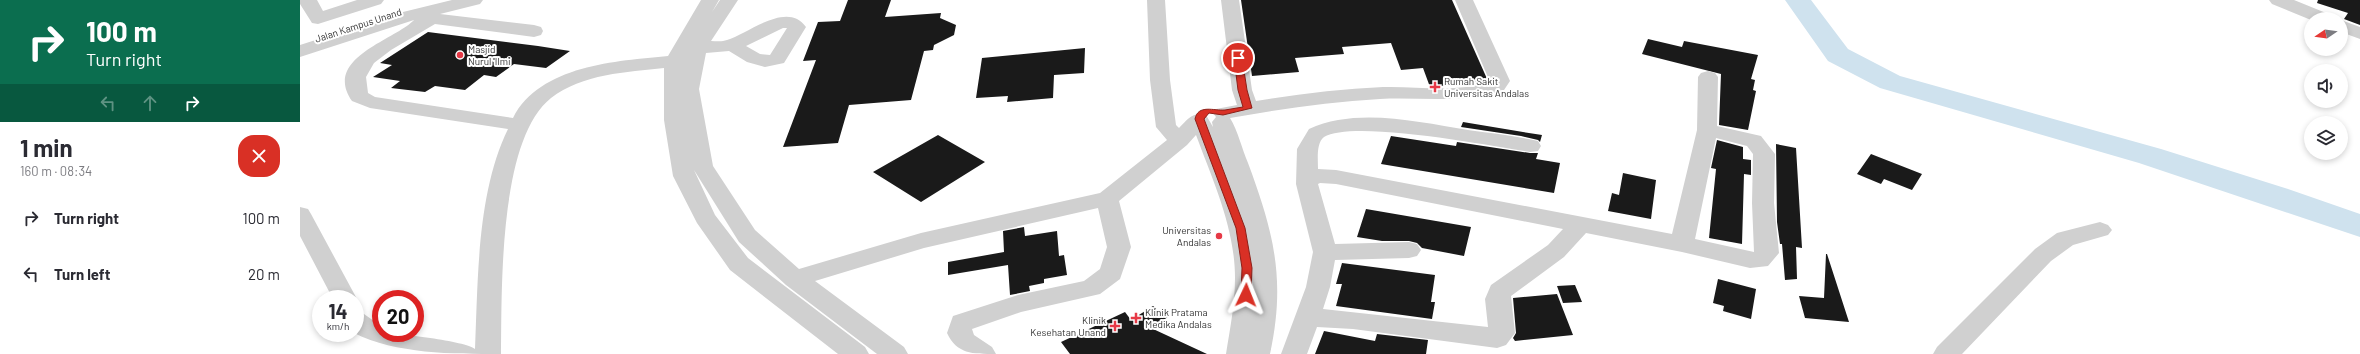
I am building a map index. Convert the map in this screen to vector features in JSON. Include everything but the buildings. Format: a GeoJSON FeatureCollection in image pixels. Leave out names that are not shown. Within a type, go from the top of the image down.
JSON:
{"type":"FeatureCollection","features":[{"type":"Feature","properties":{"kind":"street"},"geometry":{"type":"LineString","coordinates":[[306,0],[310,3],[318,19]]}},
{"type":"Feature","properties":{"kind":"street"},"geometry":{"type":"LineString","coordinates":[[300,25],[375,0]]}},
{"type":"Feature","properties":{"kind":"street","name":"Jalan Kampus Unand"},"geometry":{"type":"LineString","coordinates":[[300,44],[409,12],[439,0]]}},
{"type":"Feature","properties":{"kind":"street"},"geometry":{"type":"LineString","coordinates":[[300,51],[409,12],[474,0]]}},
{"type":"Feature","properties":{"kind":"street"},"geometry":{"type":"LineString","coordinates":[[710,0],[675,61],[673,72],[674,120],[684,176],[705,218],[740,264],[854,343],[895,354]]}},
{"type":"Feature","properties":{"kind":"street"},"geometry":{"type":"LineString","coordinates":[[729,0],[698,47],[689,89],[702,166],[747,236],[795,279],[854,343]]}},
{"type":"Feature","properties":{"kind":"street"},"geometry":{"type":"LineString","coordinates":[[1156,0],[1160,80],[1166,127],[1180,140]]}},
{"type":"Feature","properties":{"kind":"street"},"geometry":{"type":"LineString","coordinates":[[1230,0],[1242,90],[1248,108]]}},
{"type":"Feature","properties":{"kind":"street"},"geometry":{"type":"LineString","coordinates":[[795,279],[921,241],[1107,199],[1180,140],[1211,119],[1248,108],[1317,99],[1383,93],[1467,93],[1497,86],[1500,81],[1464,0]]}},
{"type":"Feature","properties":{"kind":"street"},"geometry":{"type":"LineString","coordinates":[[2278,0],[2308,12]]}},
{"type":"Feature","properties":{"kind":"street"},"geometry":{"type":"LineString","coordinates":[[409,12],[431,19],[534,31]]}},
{"type":"Feature","properties":{"kind":"street"},"geometry":{"type":"LineString","coordinates":[[431,19],[372,56],[362,65],[356,77],[355,88],[359,97],[370,102],[519,125]]}},
{"type":"Feature","properties":{"kind":"street"},"geometry":{"type":"LineString","coordinates":[[2348,29],[2360,33]]}},
{"type":"Feature","properties":{"kind":"street"},"geometry":{"type":"LineString","coordinates":[[698,47],[732,45]]}},
{"type":"Feature","properties":{"kind":"street"},"geometry":{"type":"LineString","coordinates":[[488,354],[494,225],[510,148],[524,114],[536,100],[566,83],[605,70],[675,61]]}},
{"type":"Feature","properties":{"kind":"street"},"geometry":{"type":"LineString","coordinates":[[1682,244],[1707,130],[1708,77]]}},
{"type":"Feature","properties":{"kind":"street"},"geometry":{"type":"LineString","coordinates":[[1211,119],[1240,228],[1247,268],[1246,308],[1239,354]]}},
{"type":"Feature","properties":{"kind":"street"},"geometry":{"type":"LineString","coordinates":[[1211,119],[1262,239],[1266,279],[1265,308],[1257,354]]}},
{"type":"Feature","properties":{"kind":"street"},"geometry":{"type":"LineString","coordinates":[[1294,354],[1318,287],[1325,252],[1312,210],[1307,184],[1306,156],[1316,132],[1326,127],[1344,124],[1416,129],[1530,146]]}},
{"type":"Feature","properties":{"kind":"street"},"geometry":{"type":"LineString","coordinates":[[1308,180],[1319,175],[1336,177],[1682,244],[1750,260],[1760,260],[1767,253],[1763,203],[1766,179],[1764,154],[1754,141],[1707,130]]}},
{"type":"Feature","properties":{"kind":"street"},"geometry":{"type":"LineString","coordinates":[[983,354],[966,343],[959,334],[959,328],[962,323],[1018,304],[1091,288],[1111,273],[1119,247],[1107,199]]}},
{"type":"Feature","properties":{"kind":"street"},"geometry":{"type":"LineString","coordinates":[[300,214],[339,290]]}},
{"type":"Feature","properties":{"kind":"street"},"geometry":{"type":"LineString","coordinates":[[712,228],[735,216]]}},
{"type":"Feature","properties":{"kind":"street"},"geometry":{"type":"LineString","coordinates":[[1308,317],[1354,320],[1497,338],[1502,333],[1497,299],[1500,291],[1556,251],[1581,224]]}},
{"type":"Feature","properties":{"kind":"street"},"geometry":{"type":"LineString","coordinates":[[1946,354],[2044,255],[2065,239],[2100,230]]}},
{"type":"Feature","properties":{"kind":"street"},"geometry":{"type":"LineString","coordinates":[[1325,252],[1409,250]]}},
{"type":"Feature","properties":{"kind":"street"},"geometry":{"type":"LineString","coordinates":[[364,327],[374,334],[413,346],[465,354]]}},
{"type":"Feature","properties":{"kind":"waterway"},"geometry":{"type":"LineString","coordinates":[[1798,0],[1838,55],[1890,82],[2150,156],[2276,196],[2360,226]]}},
{"type":"Feature","properties":{"kind":"place","name":"Masjid Nurul 'Ilmi"},"geometry":{"type":"Point","coordinates":[460,55]}},
{"type":"Feature","properties":{"kind":"place","name":"Rumah Sakit Universitas Andalas"},"geometry":{"type":"Point","coordinates":[1435,87]}},
{"type":"Feature","properties":{"kind":"place","name":"Universitas Andalas"},"geometry":{"type":"Point","coordinates":[1219,236]}},
{"type":"Feature","properties":{"kind":"place","name":"Klinik Pratama Medika Andalas"},"geometry":{"type":"Point","coordinates":[1136,318]}},
{"type":"Feature","properties":{"kind":"place","name":"Klinik Kesehatan Unand"},"geometry":{"type":"Point","coordinates":[1115,326]}},
{"type":"Feature","properties":{"kind":"route"},"geometry":{"type":"LineString","coordinates":[[1238,58],[1242,90],[1248,108],[1223,112],[1219,110],[1208,110],[1200,116],[1199,119],[1202,122],[1233,203],[1240,228],[1247,268],[1246,295]]}}]}
